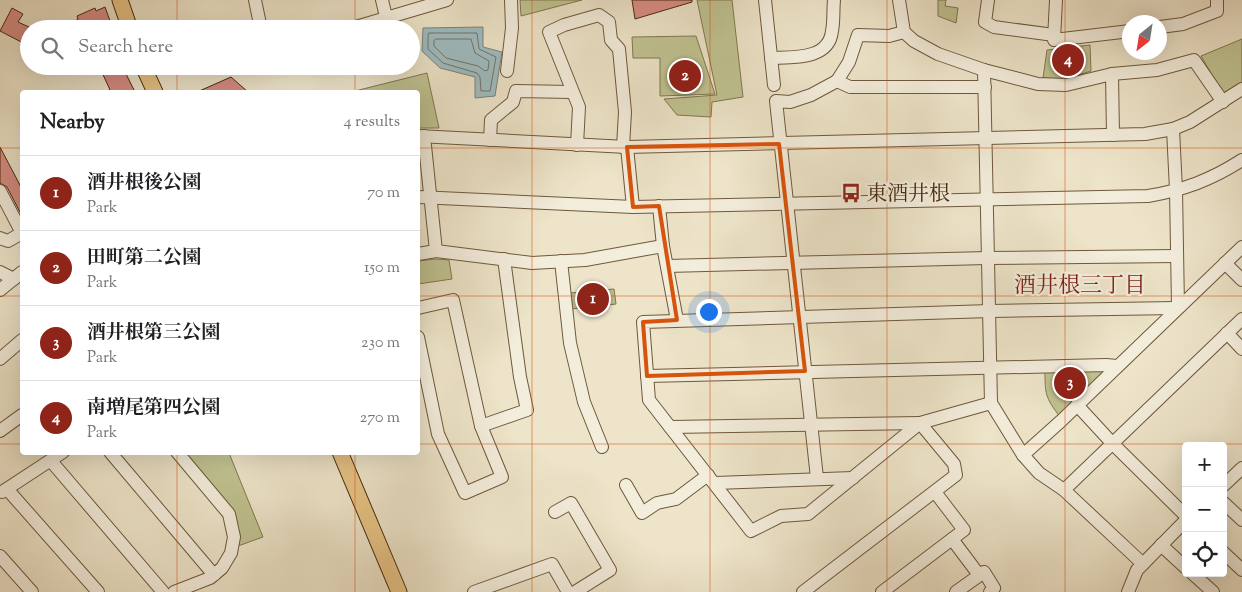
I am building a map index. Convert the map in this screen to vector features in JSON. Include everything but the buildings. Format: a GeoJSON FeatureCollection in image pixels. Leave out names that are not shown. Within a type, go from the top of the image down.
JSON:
{"type":"FeatureCollection","features":[{"type":"Feature","properties":{"kind":"main road"},"geometry":{"type":"LineString","coordinates":[[120,0],[127,20]]}},
{"type":"Feature","properties":{"kind":"main road"},"geometry":{"type":"LineString","coordinates":[[147,75],[153,90]]}},
{"type":"Feature","properties":{"kind":"main road"},"geometry":{"type":"LineString","coordinates":[[341,455],[399,592]]}},
{"type":"Feature","properties":{"kind":"street"},"geometry":{"type":"LineString","coordinates":[[382,0],[386,17]]}},
{"type":"Feature","properties":{"kind":"street"},"geometry":{"type":"LineString","coordinates":[[376,20],[447,0]]}},
{"type":"Feature","properties":{"kind":"street"},"geometry":{"type":"LineString","coordinates":[[507,75],[512,28],[512,0]]}},
{"type":"Feature","properties":{"kind":"street"},"geometry":{"type":"LineString","coordinates":[[765,0],[774,85]]}},
{"type":"Feature","properties":{"kind":"street"},"geometry":{"type":"LineString","coordinates":[[771,58],[811,55],[825,48],[832,34],[834,0]]}},
{"type":"Feature","properties":{"kind":"street"},"geometry":{"type":"LineString","coordinates":[[898,0],[904,32],[914,41],[938,54],[984,70],[1038,84],[1066,85],[1112,74],[1157,70],[1194,60],[1223,102]]}},
{"type":"Feature","properties":{"kind":"street"},"geometry":{"type":"LineString","coordinates":[[988,0],[985,22],[994,27],[1054,36]]}},
{"type":"Feature","properties":{"kind":"street"},"geometry":{"type":"LineString","coordinates":[[1056,0],[1054,40],[1122,32]]}},
{"type":"Feature","properties":{"kind":"street"},"geometry":{"type":"LineString","coordinates":[[1167,26],[1183,24],[1216,11],[1217,0]]}},
{"type":"Feature","properties":{"kind":"street"},"geometry":{"type":"LineString","coordinates":[[260,1],[260,20]]}},
{"type":"Feature","properties":{"kind":"street"},"geometry":{"type":"LineString","coordinates":[[577,145],[579,107],[549,32],[564,25],[599,15],[609,22],[611,40],[619,49],[625,112],[625,147],[633,207]]}},
{"type":"Feature","properties":{"kind":"street"},"geometry":{"type":"LineString","coordinates":[[817,478],[779,144],[776,100],[790,102],[837,81],[849,62],[858,36],[889,36],[904,32]]}},
{"type":"Feature","properties":{"kind":"street"},"geometry":{"type":"LineString","coordinates":[[984,70],[991,403],[1023,455],[1039,473],[1064,490],[1143,564]]}},
{"type":"Feature","properties":{"kind":"street"},"geometry":{"type":"LineString","coordinates":[[1112,74],[1113,136]]}},
{"type":"Feature","properties":{"kind":"street"},"geometry":{"type":"LineString","coordinates":[[837,81],[850,87],[985,87]]}},
{"type":"Feature","properties":{"kind":"street"},"geometry":{"type":"LineString","coordinates":[[436,251],[432,197],[421,136],[625,147],[1113,136],[1145,134],[1172,129],[1190,122],[1242,90]]}},
{"type":"Feature","properties":{"kind":"street"},"geometry":{"type":"LineString","coordinates":[[490,140],[492,120],[513,102],[516,91],[572,92]]}},
{"type":"Feature","properties":{"kind":"street"},"geometry":{"type":"LineString","coordinates":[[1172,129],[1176,190],[1177,307]]}},
{"type":"Feature","properties":{"kind":"street"},"geometry":{"type":"LineString","coordinates":[[420,197],[633,207],[1148,196],[1197,184],[1214,177],[1242,160]]}},
{"type":"Feature","properties":{"kind":"street"},"geometry":{"type":"LineString","coordinates":[[0,191],[20,229]]}},
{"type":"Feature","properties":{"kind":"street"},"geometry":{"type":"LineString","coordinates":[[659,206],[663,246],[677,320]]}},
{"type":"Feature","properties":{"kind":"street"},"geometry":{"type":"LineString","coordinates":[[0,238],[8,242],[20,234]]}},
{"type":"Feature","properties":{"kind":"street"},"geometry":{"type":"LineString","coordinates":[[420,254],[436,251],[532,263],[610,257],[663,246]]}},
{"type":"Feature","properties":{"kind":"street"},"geometry":{"type":"LineString","coordinates":[[1023,455],[1242,247]]}},
{"type":"Feature","properties":{"kind":"street"},"geometry":{"type":"LineString","coordinates":[[667,266],[987,258],[1177,256]]}},
{"type":"Feature","properties":{"kind":"street"},"geometry":{"type":"LineString","coordinates":[[481,426],[527,410],[520,377],[504,259]]}},
{"type":"Feature","properties":{"kind":"street"},"geometry":{"type":"LineString","coordinates":[[561,261],[570,343],[584,402],[602,446]]}},
{"type":"Feature","properties":{"kind":"street"},"geometry":{"type":"LineString","coordinates":[[1225,262],[1242,280]]}},
{"type":"Feature","properties":{"kind":"street"},"geometry":{"type":"LineString","coordinates":[[0,272],[18,276]]}},
{"type":"Feature","properties":{"kind":"street"},"geometry":{"type":"LineString","coordinates":[[0,290],[18,276]]}},
{"type":"Feature","properties":{"kind":"street"},"geometry":{"type":"LineString","coordinates":[[420,308],[452,300],[481,426],[502,477],[465,493],[438,434],[420,347]]}},
{"type":"Feature","properties":{"kind":"street"},"geometry":{"type":"LineString","coordinates":[[920,423],[808,514],[781,516],[751,531],[649,400],[643,322],[1177,307]]}},
{"type":"Feature","properties":{"kind":"street"},"geometry":{"type":"LineString","coordinates":[[1064,490],[1242,319]]}},
{"type":"Feature","properties":{"kind":"street"},"geometry":{"type":"LineString","coordinates":[[1227,333],[1242,349]]}},
{"type":"Feature","properties":{"kind":"street"},"geometry":{"type":"LineString","coordinates":[[0,359],[20,342]]}},
{"type":"Feature","properties":{"kind":"street"},"geometry":{"type":"LineString","coordinates":[[647,376],[991,367],[1117,366]]}},
{"type":"Feature","properties":{"kind":"street"},"geometry":{"type":"LineString","coordinates":[[670,427],[920,423],[991,403]]}},
{"type":"Feature","properties":{"kind":"street"},"geometry":{"type":"LineString","coordinates":[[1077,404],[1112,443],[1182,512]]}},
{"type":"Feature","properties":{"kind":"street"},"geometry":{"type":"LineString","coordinates":[[0,431],[20,416]]}},
{"type":"Feature","properties":{"kind":"street"},"geometry":{"type":"LineString","coordinates":[[804,592],[956,475],[954,464],[920,423]]}},
{"type":"Feature","properties":{"kind":"street"},"geometry":{"type":"LineString","coordinates":[[59,455],[4,491],[98,592]]}},
{"type":"Feature","properties":{"kind":"street"},"geometry":{"type":"LineString","coordinates":[[113,455],[214,575]]}},
{"type":"Feature","properties":{"kind":"street"},"geometry":{"type":"LineString","coordinates":[[174,592],[205,581],[222,568],[231,553],[234,537],[229,514],[180,455]]}},
{"type":"Feature","properties":{"kind":"street"},"geometry":{"type":"LineString","coordinates":[[51,461],[163,592]]}},
{"type":"Feature","properties":{"kind":"street"},"geometry":{"type":"LineString","coordinates":[[1227,482],[1242,468]]}},
{"type":"Feature","properties":{"kind":"street"},"geometry":{"type":"LineString","coordinates":[[626,485],[642,512],[657,503],[676,499],[711,479],[852,478]]}},
{"type":"Feature","properties":{"kind":"street"},"geometry":{"type":"LineString","coordinates":[[882,592],[964,530],[935,492]]}},
{"type":"Feature","properties":{"kind":"street"},"geometry":{"type":"LineString","coordinates":[[555,512],[571,504],[610,570],[575,592]]}},
{"type":"Feature","properties":{"kind":"street"},"geometry":{"type":"LineString","coordinates":[[1227,506],[1242,520]]}},
{"type":"Feature","properties":{"kind":"street"},"geometry":{"type":"LineString","coordinates":[[1128,592],[1137,570],[1182,524]]}},
{"type":"Feature","properties":{"kind":"street"},"geometry":{"type":"LineString","coordinates":[[952,539],[979,575]]}},
{"type":"Feature","properties":{"kind":"street"},"geometry":{"type":"LineString","coordinates":[[1161,545],[1182,564]]}},
{"type":"Feature","properties":{"kind":"street"},"geometry":{"type":"LineString","coordinates":[[0,556],[32,592]]}},
{"type":"Feature","properties":{"kind":"street"},"geometry":{"type":"LineString","coordinates":[[1227,556],[1242,570]]}},
{"type":"Feature","properties":{"kind":"street"},"geometry":{"type":"LineString","coordinates":[[474,592],[489,589],[552,564],[568,592]]}},
{"type":"Feature","properties":{"kind":"street"},"geometry":{"type":"LineString","coordinates":[[956,592],[984,572],[994,588],[990,592]]}},
{"type":"Feature","properties":{"kind":"street"},"geometry":{"type":"LineString","coordinates":[[1196,577],[1213,592]]}},
{"type":"Feature","properties":{"kind":"highlighted area"},"geometry":{"type":"Polygon","coordinates":[[[779,144],[805,371],[647,376],[643,322],[677,320],[659,206],[633,207],[627,147],[779,144]]]}},
{"type":"Feature","properties":{"kind":"green space"},"geometry":{"type":"Polygon","coordinates":[[[520,0],[582,0],[521,16],[520,0]]]}},
{"type":"Feature","properties":{"kind":"green space"},"geometry":{"type":"Polygon","coordinates":[[[697,0],[732,0],[743,97],[712,102],[711,117],[677,115],[664,99],[717,95],[697,0]]]}},
{"type":"Feature","properties":{"kind":"green space"},"geometry":{"type":"Polygon","coordinates":[[[938,0],[946,0],[945,6],[958,8],[956,23],[938,16],[938,0]]]}},
{"type":"Feature","properties":{"kind":"green space"},"geometry":{"type":"Polygon","coordinates":[[[696,36],[715,94],[660,96],[660,58],[633,58],[632,37],[696,36]]]}},
{"type":"Feature","properties":{"kind":"green space"},"geometry":{"type":"Polygon","coordinates":[[[1242,39],[1242,85],[1223,94],[1201,56],[1242,39]]]}},
{"type":"Feature","properties":{"kind":"green space"},"geometry":{"type":"Polygon","coordinates":[[[1090,45],[1091,71],[1065,79],[1043,78],[1047,50],[1090,45]]]}},
{"type":"Feature","properties":{"kind":"green space"},"geometry":{"type":"Polygon","coordinates":[[[427,73],[439,128],[420,128],[420,90],[359,90],[420,75],[427,73]]]}},
{"type":"Feature","properties":{"kind":"green space"},"geometry":{"type":"Polygon","coordinates":[[[449,260],[452,279],[420,284],[420,261],[449,260]]]}},
{"type":"Feature","properties":{"kind":"green space"},"geometry":{"type":"Polygon","coordinates":[[[614,289],[616,304],[571,309],[570,293],[614,289]]]}},
{"type":"Feature","properties":{"kind":"green space"},"geometry":{"type":"Polygon","coordinates":[[[1104,368],[1106,373],[1060,417],[1051,405],[1047,395],[1045,370],[1104,368]]]}},
{"type":"Feature","properties":{"kind":"green space"},"geometry":{"type":"Polygon","coordinates":[[[184,455],[230,455],[263,537],[238,546],[238,537],[184,455]]]}},
{"type":"Feature","properties":{"kind":"water"},"geometry":{"type":"Polygon","coordinates":[[[483,27],[483,47],[502,52],[495,96],[475,98],[475,77],[440,68],[422,51],[423,28],[483,27]]]}},
{"type":"Feature","properties":{"kind":"place","name":"南増尾第四公園"},"geometry":{"type":"Point","coordinates":[1068,60]}},
{"type":"Feature","properties":{"kind":"place","name":"田町第二公園"},"geometry":{"type":"Point","coordinates":[685,76]}},
{"type":"Feature","properties":{"kind":"place","name":"東酒井根"},"geometry":{"type":"Point","coordinates":[851,193]}},
{"type":"Feature","properties":{"kind":"place","name":"酒井根後公園"},"geometry":{"type":"Point","coordinates":[593,299]}},
{"type":"Feature","properties":{"kind":"place","name":"酒井根第三公園"},"geometry":{"type":"Point","coordinates":[1070,383]}},
{"type":"Feature","properties":{"kind":"district","name":"酒井根三丁目"},"geometry":{"type":"Point","coordinates":[1080,284]}}]}
